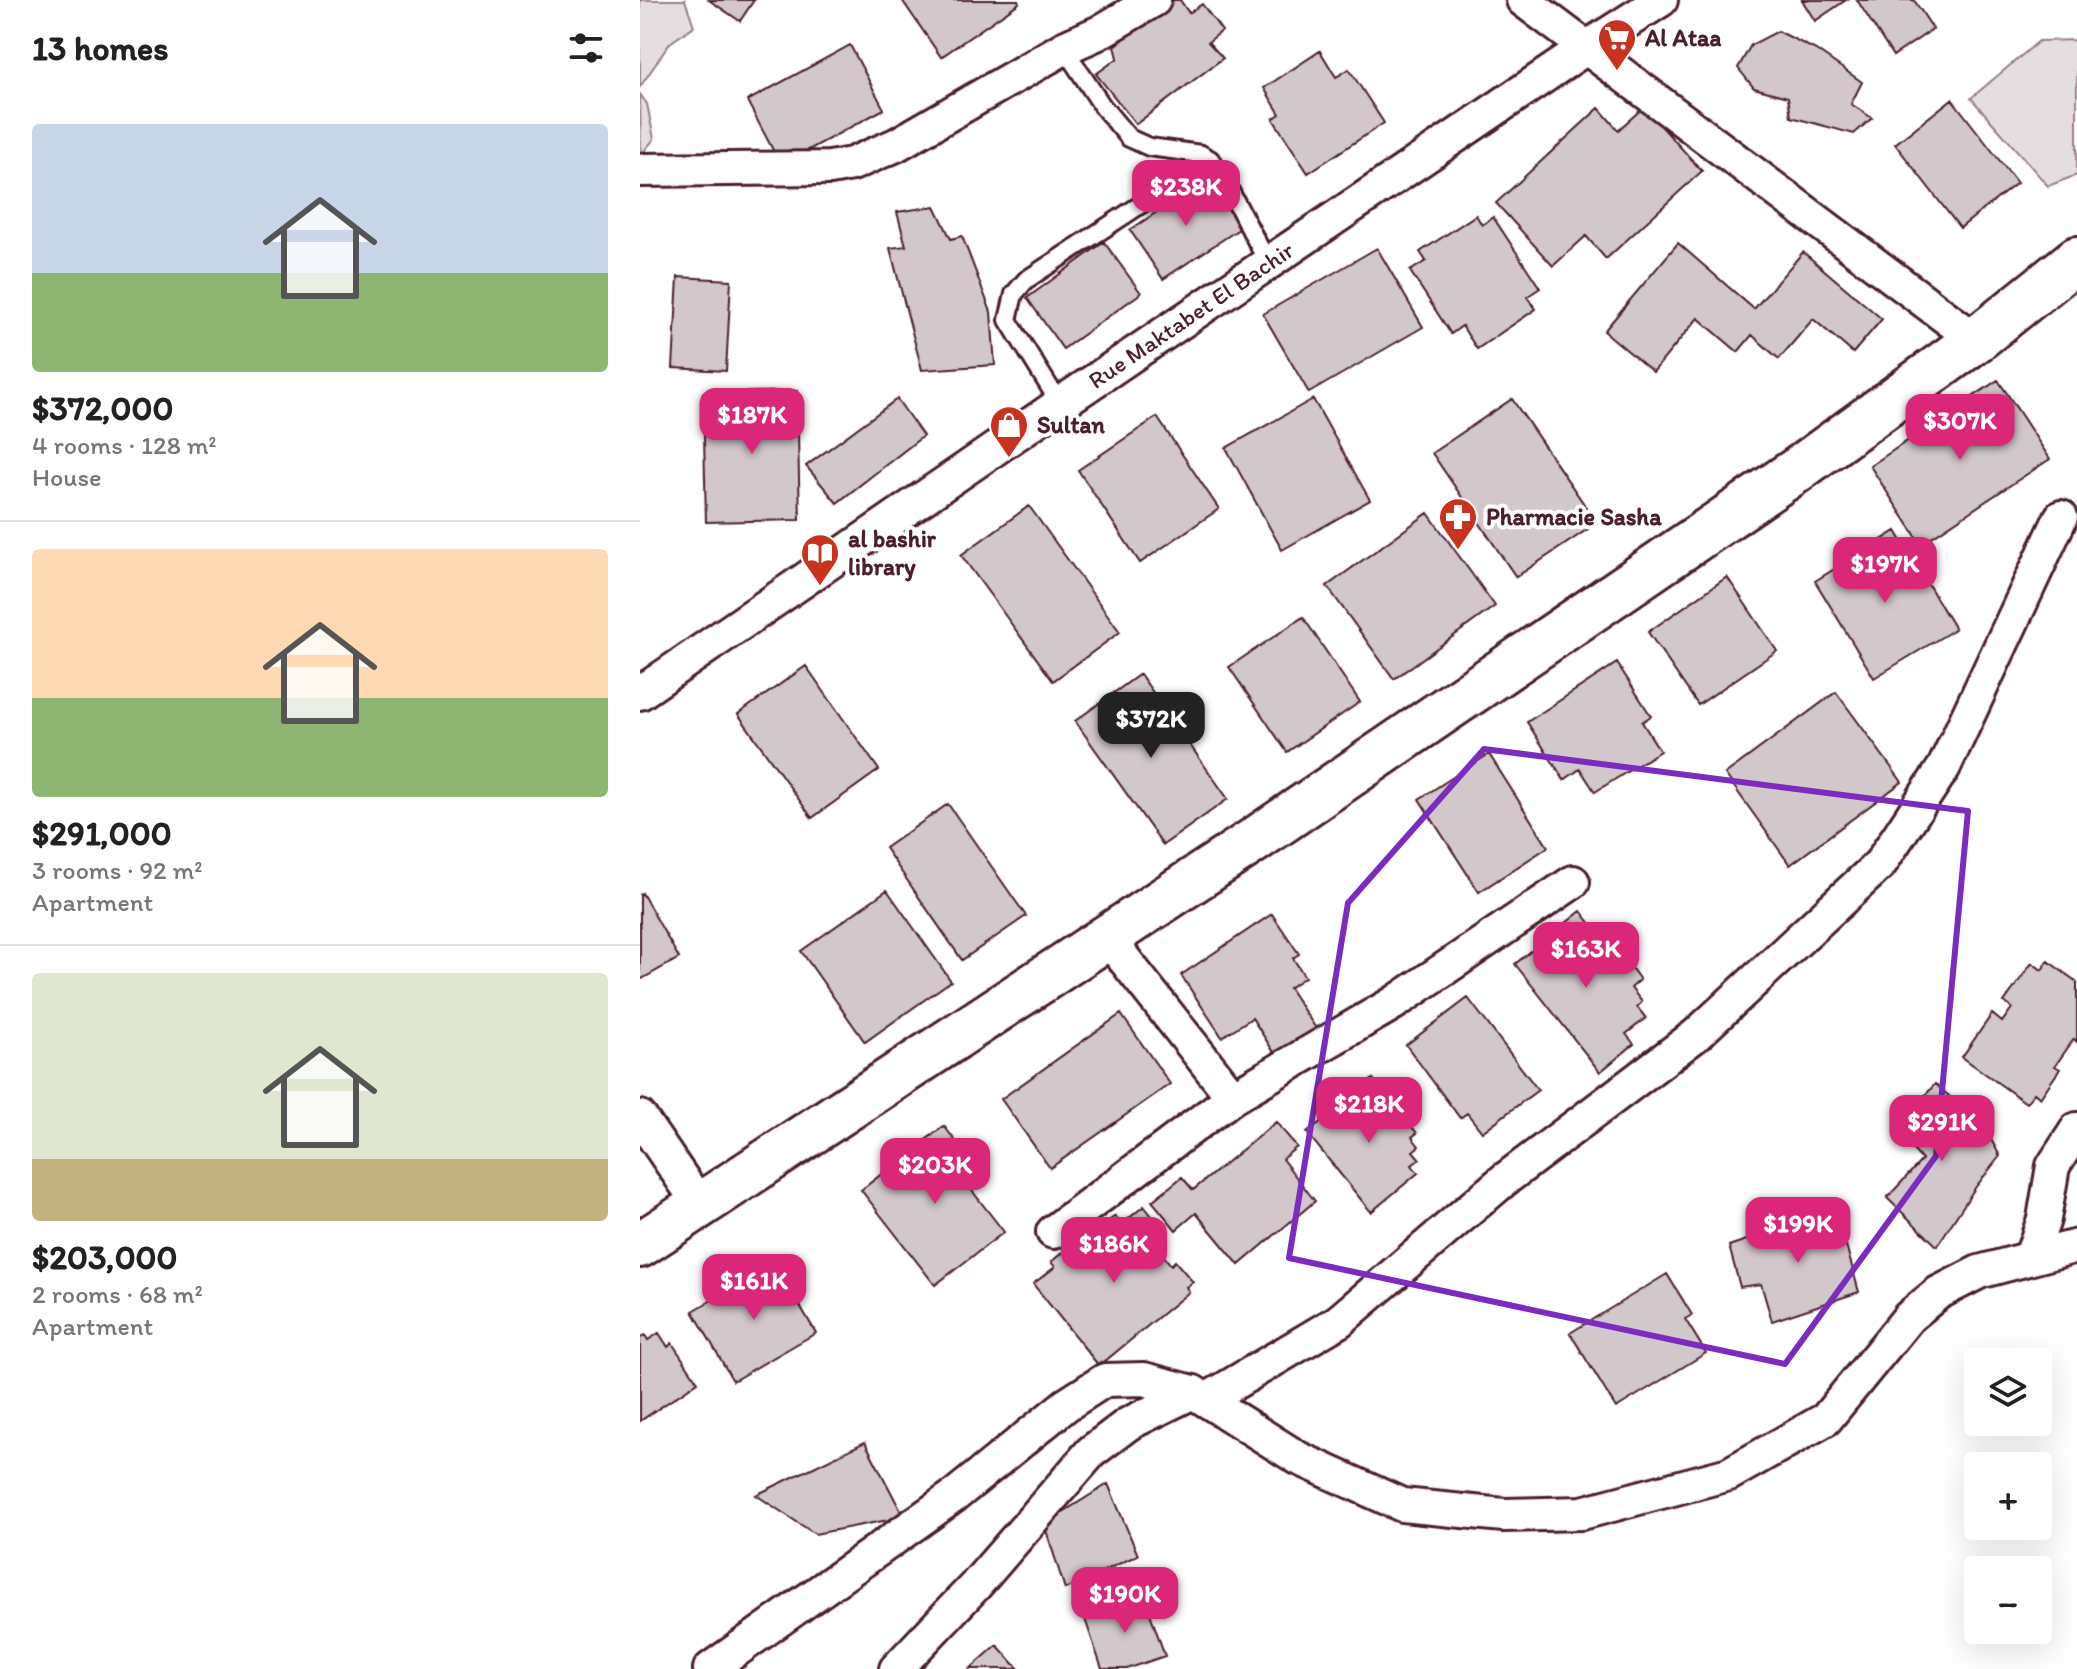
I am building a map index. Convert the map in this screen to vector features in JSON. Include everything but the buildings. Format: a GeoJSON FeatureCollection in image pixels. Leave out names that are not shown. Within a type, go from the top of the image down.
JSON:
{"type":"FeatureCollection","features":[{"type":"Feature","properties":{"kind":"main road"},"geometry":{"type":"LineString","coordinates":[[640,1245],[1253,841],[1797,470],[1976,340],[2077,259]]}},
{"type":"Feature","properties":{"kind":"street"},"geometry":{"type":"LineString","coordinates":[[640,170],[830,168],[852,164],[896,145],[1154,0]]}},
{"type":"Feature","properties":{"kind":"street"},"geometry":{"type":"LineString","coordinates":[[1523,0],[1976,340]]}},
{"type":"Feature","properties":{"kind":"street","name":"Rue Maktabet El Bachir"},"geometry":{"type":"LineString","coordinates":[[640,693],[1060,404],[1661,0]]}},
{"type":"Feature","properties":{"kind":"street"},"geometry":{"type":"LineString","coordinates":[[896,1669],[975,1586],[1091,1452],[1128,1424],[1199,1396],[1339,1321],[1504,1180],[1696,1035],[1880,864],[1944,767],[2061,517]]}},
{"type":"Feature","properties":{"kind":"street"},"geometry":{"type":"LineString","coordinates":[[1053,1232],[1233,1097],[1394,1003],[1573,882]]}},
{"type":"Feature","properties":{"kind":"street"},"geometry":{"type":"LineString","coordinates":[[1106,936],[1233,1097]]}},
{"type":"Feature","properties":{"kind":"street"},"geometry":{"type":"LineString","coordinates":[[640,1117],[700,1205]]}},
{"type":"Feature","properties":{"kind":"street"},"geometry":{"type":"LineString","coordinates":[[2031,1257],[2044,1219],[2053,1166],[2077,1129]]}},
{"type":"Feature","properties":{"kind":"street"},"geometry":{"type":"LineString","coordinates":[[710,1669],[954,1496],[1066,1405],[1105,1380],[1144,1379],[1199,1396],[1298,1458],[1402,1505],[1504,1515],[1582,1513],[1729,1474],[1826,1419],[1909,1317],[1938,1293],[1979,1272],[2077,1246]]}},
{"type":"Feature","properties":{"kind":"lane"},"geometry":{"type":"LineString","coordinates":[[1064,48],[1103,107],[1129,138],[1149,147],[1192,152],[1210,159],[1220,172],[1268,263]]}},
{"type":"Feature","properties":{"kind":"lane"},"geometry":{"type":"LineString","coordinates":[[1060,404],[1008,320],[1014,294],[1026,280],[1210,159]]}},
{"type":"Feature","properties":{"kind":"highlighted area"},"geometry":{"type":"Polygon","coordinates":[[[1484,749],[1968,811],[1936,1156],[1785,1364],[1289,1258],[1348,903],[1484,749]]]}},
{"type":"Feature","properties":{"kind":"shaded area"},"geometry":{"type":"Polygon","coordinates":[[[640,0],[685,0],[694,26],[670,43],[640,87],[640,0]]]}},
{"type":"Feature","properties":{"kind":"shaded area"},"geometry":{"type":"Polygon","coordinates":[[[2077,40],[2077,175],[2048,186],[1971,98],[2039,41],[2077,40]]]}},
{"type":"Feature","properties":{"kind":"shaded area"},"geometry":{"type":"Polygon","coordinates":[[[640,94],[647,104],[654,139],[641,155],[640,94]]]}},
{"type":"Feature","properties":{"kind":"place","name":"Al Ataa"},"geometry":{"type":"Point","coordinates":[1617,72]}},
{"type":"Feature","properties":{"kind":"place","name":"Sultan"},"geometry":{"type":"Point","coordinates":[1009,459]}},
{"type":"Feature","properties":{"kind":"place","name":"Pharmacie Sasha"},"geometry":{"type":"Point","coordinates":[1458,551]}},
{"type":"Feature","properties":{"kind":"place","name":"al bashir library"},"geometry":{"type":"Point","coordinates":[820,587]}}]}
